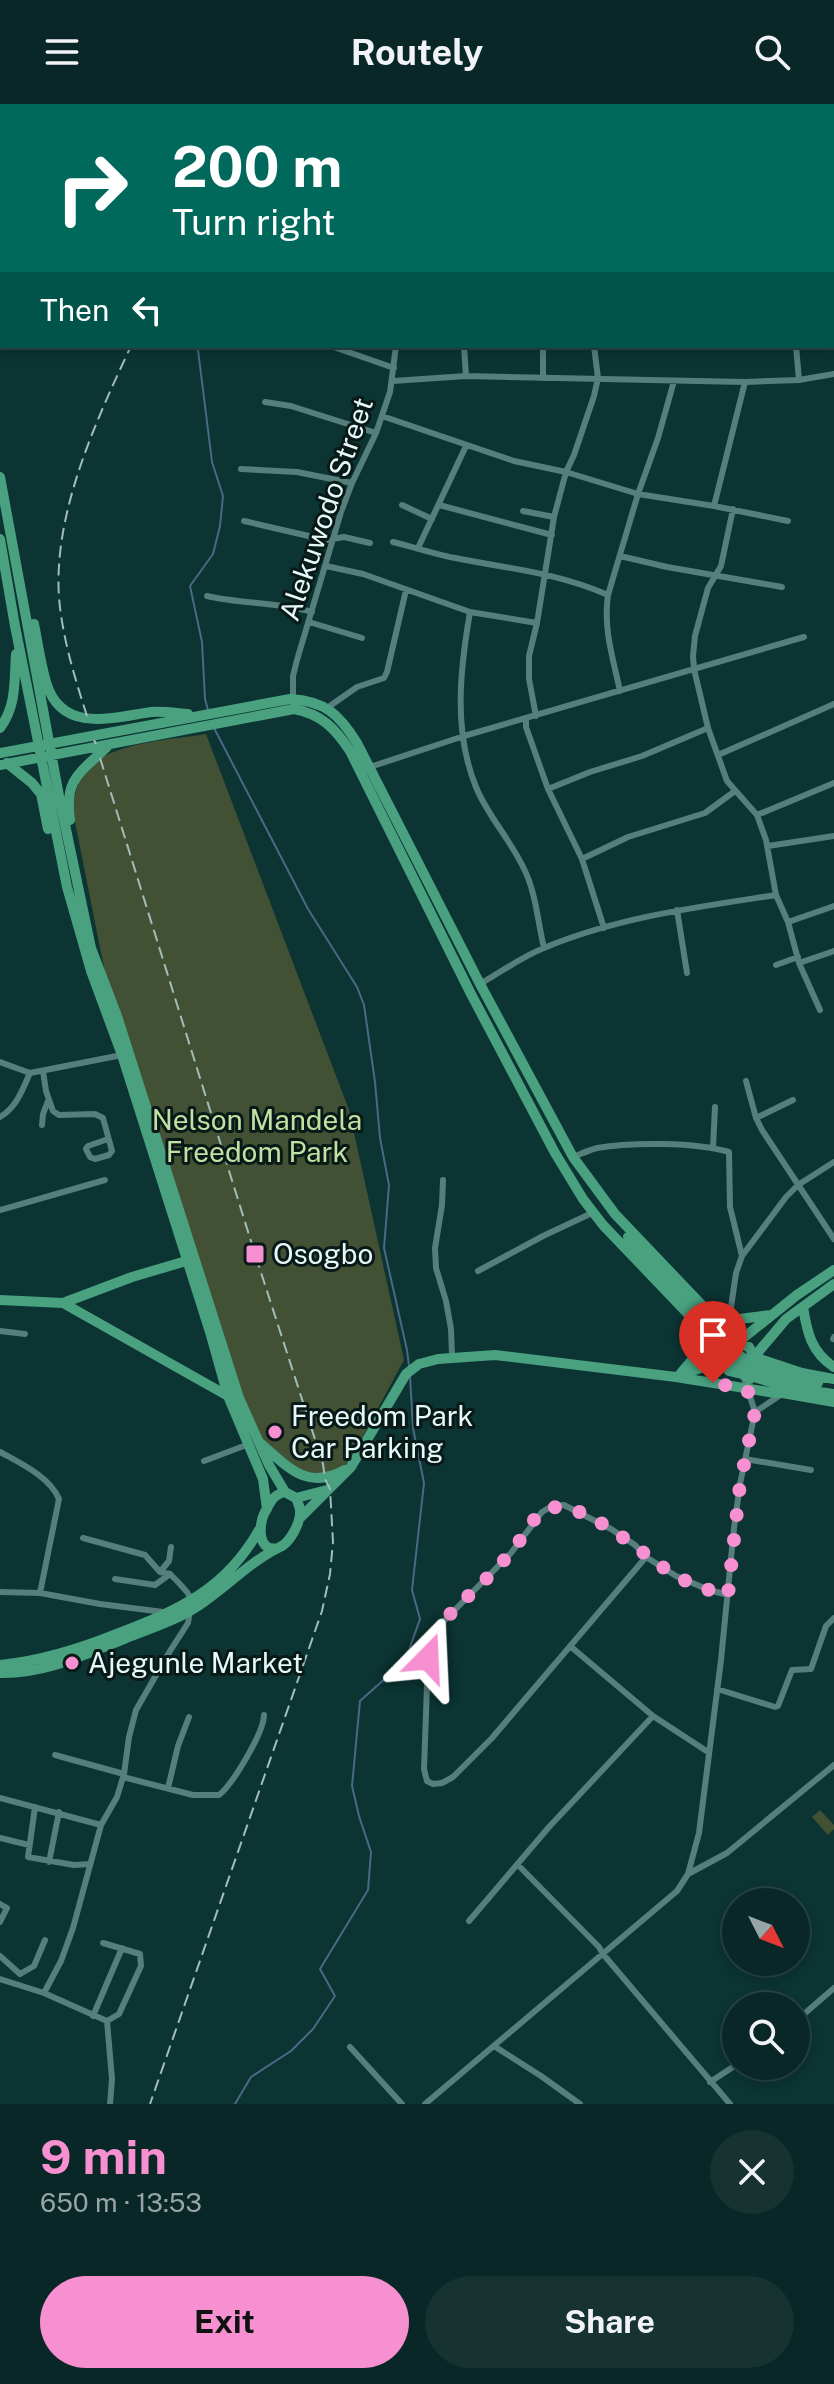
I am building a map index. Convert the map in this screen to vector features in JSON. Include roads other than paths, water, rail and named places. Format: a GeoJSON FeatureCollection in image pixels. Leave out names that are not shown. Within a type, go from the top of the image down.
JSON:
{"type":"FeatureCollection","features":[{"type":"Feature","properties":{"kind":"main road"},"geometry":{"type":"LineString","coordinates":[[0,477],[59,796],[91,948],[117,1016],[191,1260],[228,1396],[252,1441],[285,1492],[296,1498],[301,1511],[289,1538],[278,1548],[259,1558],[176,1618],[58,1665],[16,1674],[0,1673]]}},
{"type":"Feature","properties":{"kind":"main road"},"geometry":{"type":"LineString","coordinates":[[4,504],[17,546],[48,688],[57,702],[83,720],[152,712],[208,719]]}},
{"type":"Feature","properties":{"kind":"main road"},"geometry":{"type":"LineString","coordinates":[[0,539],[67,887],[91,971],[239,1398],[263,1479],[267,1509]]}},
{"type":"Feature","properties":{"kind":"main road"},"geometry":{"type":"LineString","coordinates":[[0,561],[4,602],[16,652],[14,703],[0,728]]}},
{"type":"Feature","properties":{"kind":"main road"},"geometry":{"type":"LineString","coordinates":[[0,753],[310,700],[327,708],[347,727],[471,994],[573,1157],[615,1214],[627,1236],[735,1352],[759,1369],[790,1379],[834,1382]]}},
{"type":"Feature","properties":{"kind":"main road"},"geometry":{"type":"LineString","coordinates":[[293,704],[329,724],[365,769],[500,1021],[555,1153],[592,1213],[733,1361],[757,1378],[792,1388],[834,1394]]}},
{"type":"Feature","properties":{"kind":"main road"},"geometry":{"type":"LineString","coordinates":[[3,764],[108,746],[208,719]]}},
{"type":"Feature","properties":{"kind":"main road"},"geometry":{"type":"LineString","coordinates":[[78,885],[80,869],[69,808],[70,789],[80,771],[108,746]]}},
{"type":"Feature","properties":{"kind":"main road"},"geometry":{"type":"LineString","coordinates":[[3,764],[32,783],[41,794],[57,869],[67,887]]}},
{"type":"Feature","properties":{"kind":"main road"},"geometry":{"type":"LineString","coordinates":[[615,1214],[723,1323],[738,1343],[749,1347],[754,1357],[834,1382]]}},
{"type":"Feature","properties":{"kind":"main road"},"geometry":{"type":"LineString","coordinates":[[603,1225],[614,1244],[707,1341],[729,1371],[742,1374],[778,1393]]}},
{"type":"Feature","properties":{"kind":"main road"},"geometry":{"type":"LineString","coordinates":[[0,1300],[63,1303],[132,1277],[191,1260]]}},
{"type":"Feature","properties":{"kind":"main road"},"geometry":{"type":"LineString","coordinates":[[731,1386],[750,1369],[754,1357],[786,1319],[831,1279]]}},
{"type":"Feature","properties":{"kind":"main road"},"geometry":{"type":"LineString","coordinates":[[723,1360],[727,1348],[831,1279]]}},
{"type":"Feature","properties":{"kind":"main road"},"geometry":{"type":"LineString","coordinates":[[63,1303],[228,1396]]}},
{"type":"Feature","properties":{"kind":"main road"},"geometry":{"type":"LineString","coordinates":[[803,1307],[807,1334],[812,1344],[834,1367]]}},
{"type":"Feature","properties":{"kind":"main road"},"geometry":{"type":"LineString","coordinates":[[723,1323],[773,1315]]}},
{"type":"Feature","properties":{"kind":"main road"},"geometry":{"type":"LineString","coordinates":[[707,1341],[716,1338],[723,1323]]}},
{"type":"Feature","properties":{"kind":"main road"},"geometry":{"type":"LineString","coordinates":[[676,1377],[698,1353],[698,1332]]}},
{"type":"Feature","properties":{"kind":"main road"},"geometry":{"type":"LineString","coordinates":[[299,1519],[351,1467],[409,1370],[452,1356],[495,1355],[676,1377],[834,1402]]}},
{"type":"Feature","properties":{"kind":"main road"},"geometry":{"type":"LineString","coordinates":[[676,1377],[723,1360]]}},
{"type":"Feature","properties":{"kind":"main road"},"geometry":{"type":"LineString","coordinates":[[252,1441],[284,1465],[314,1479],[329,1478],[351,1467]]}},
{"type":"Feature","properties":{"kind":"main road"},"geometry":{"type":"LineString","coordinates":[[296,1498],[329,1490]]}},
{"type":"Feature","properties":{"kind":"main road"},"geometry":{"type":"LineString","coordinates":[[0,1665],[54,1657],[191,1606],[246,1551],[273,1498],[285,1492]]}},
{"type":"Feature","properties":{"kind":"main road"},"geometry":{"type":"LineString","coordinates":[[259,1530],[265,1543],[278,1548]]}},
{"type":"Feature","properties":{"kind":"street"},"geometry":{"type":"LineString","coordinates":[[337,348],[394,368]]}},
{"type":"Feature","properties":{"kind":"street","name":"Alekuwodo Street"},"geometry":{"type":"LineString","coordinates":[[293,704],[293,676],[352,483],[376,433],[393,381],[396,348]]}},
{"type":"Feature","properties":{"kind":"street"},"geometry":{"type":"LineString","coordinates":[[464,348],[466,376]]}},
{"type":"Feature","properties":{"kind":"street"},"geometry":{"type":"LineString","coordinates":[[543,348],[543,378]]}},
{"type":"Feature","properties":{"kind":"street"},"geometry":{"type":"LineString","coordinates":[[536,716],[529,679],[529,656],[554,517],[598,378],[594,348]]}},
{"type":"Feature","properties":{"kind":"street"},"geometry":{"type":"LineString","coordinates":[[796,348],[799,380]]}},
{"type":"Feature","properties":{"kind":"street"},"geometry":{"type":"LineString","coordinates":[[393,381],[466,376],[745,382],[799,380],[834,374]]}},
{"type":"Feature","properties":{"kind":"street"},"geometry":{"type":"LineString","coordinates":[[620,691],[608,644],[608,595],[674,381]]}},
{"type":"Feature","properties":{"kind":"street"},"geometry":{"type":"LineString","coordinates":[[714,506],[745,382]]}},
{"type":"Feature","properties":{"kind":"street"},"geometry":{"type":"LineString","coordinates":[[265,402],[291,406],[376,433]]}},
{"type":"Feature","properties":{"kind":"street"},"geometry":{"type":"LineString","coordinates":[[382,416],[514,461],[566,472],[638,494],[788,521]]}},
{"type":"Feature","properties":{"kind":"street"},"geometry":{"type":"LineString","coordinates":[[418,548],[466,446]]}},
{"type":"Feature","properties":{"kind":"street"},"geometry":{"type":"LineString","coordinates":[[241,469],[297,472],[352,483]]}},
{"type":"Feature","properties":{"kind":"street"},"geometry":{"type":"LineString","coordinates":[[402,505],[432,519]]}},
{"type":"Feature","properties":{"kind":"street"},"geometry":{"type":"LineString","coordinates":[[439,505],[552,535]]}},
{"type":"Feature","properties":{"kind":"street"},"geometry":{"type":"LineString","coordinates":[[733,509],[721,566],[703,603],[695,636],[694,669],[708,728],[727,781],[757,815],[768,846],[776,895],[820,1010]]}},
{"type":"Feature","properties":{"kind":"street"},"geometry":{"type":"LineString","coordinates":[[523,511],[554,517]]}},
{"type":"Feature","properties":{"kind":"street"},"geometry":{"type":"LineString","coordinates":[[244,521],[326,540],[344,537],[370,543]]}},
{"type":"Feature","properties":{"kind":"street"},"geometry":{"type":"LineString","coordinates":[[393,542],[452,558],[545,573],[608,595]]}},
{"type":"Feature","properties":{"kind":"street"},"geometry":{"type":"LineString","coordinates":[[620,556],[782,587]]}},
{"type":"Feature","properties":{"kind":"street"},"geometry":{"type":"LineString","coordinates":[[326,566],[363,574],[470,612],[537,623]]}},
{"type":"Feature","properties":{"kind":"street"},"geometry":{"type":"LineString","coordinates":[[327,708],[357,687],[384,678],[406,590]]}},
{"type":"Feature","properties":{"kind":"street"},"geometry":{"type":"LineString","coordinates":[[207,596],[312,612]]}},
{"type":"Feature","properties":{"kind":"street"},"geometry":{"type":"LineString","coordinates":[[470,612],[460,694],[466,758],[485,807],[528,879],[544,948]]}},
{"type":"Feature","properties":{"kind":"street"},"geometry":{"type":"LineString","coordinates":[[309,622],[362,638]]}},
{"type":"Feature","properties":{"kind":"street"},"geometry":{"type":"LineString","coordinates":[[365,769],[464,736],[804,637]]}},
{"type":"Feature","properties":{"kind":"street"},"geometry":{"type":"LineString","coordinates":[[718,755],[834,704]]}},
{"type":"Feature","properties":{"kind":"street"},"geometry":{"type":"LineString","coordinates":[[526,720],[548,789],[582,859],[604,928]]}},
{"type":"Feature","properties":{"kind":"street"},"geometry":{"type":"LineString","coordinates":[[548,789],[642,756],[708,728]]}},
{"type":"Feature","properties":{"kind":"street"},"geometry":{"type":"LineString","coordinates":[[757,815],[834,783]]}},
{"type":"Feature","properties":{"kind":"street"},"geometry":{"type":"LineString","coordinates":[[582,859],[628,837],[705,813],[735,791]]}},
{"type":"Feature","properties":{"kind":"street"},"geometry":{"type":"LineString","coordinates":[[768,846],[834,836]]}},
{"type":"Feature","properties":{"kind":"street"},"geometry":{"type":"LineString","coordinates":[[480,984],[544,948],[604,928],[677,910],[776,895]]}},
{"type":"Feature","properties":{"kind":"street"},"geometry":{"type":"LineString","coordinates":[[788,922],[834,906]]}},
{"type":"Feature","properties":{"kind":"street"},"geometry":{"type":"LineString","coordinates":[[677,910],[687,973]]}},
{"type":"Feature","properties":{"kind":"street"},"geometry":{"type":"LineString","coordinates":[[776,965],[834,951]]}},
{"type":"Feature","properties":{"kind":"street"},"geometry":{"type":"LineString","coordinates":[[0,1062],[30,1073],[122,1055]]}},
{"type":"Feature","properties":{"kind":"street"},"geometry":{"type":"LineString","coordinates":[[43,1071],[48,1101],[53,1111],[59,1115],[100,1115],[108,1139]]}},
{"type":"Feature","properties":{"kind":"street"},"geometry":{"type":"LineString","coordinates":[[0,1117],[18,1099],[30,1073]]}},
{"type":"Feature","properties":{"kind":"street"},"geometry":{"type":"LineString","coordinates":[[746,1081],[756,1118],[834,1239]]}},
{"type":"Feature","properties":{"kind":"street"},"geometry":{"type":"LineString","coordinates":[[756,1118],[793,1100]]}},
{"type":"Feature","properties":{"kind":"street"},"geometry":{"type":"LineString","coordinates":[[42,1125],[48,1101]]}},
{"type":"Feature","properties":{"kind":"street"},"geometry":{"type":"LineString","coordinates":[[713,1148],[715,1107]]}},
{"type":"Feature","properties":{"kind":"street"},"geometry":{"type":"LineString","coordinates":[[573,1157],[594,1149],[640,1144],[727,1151],[730,1154],[730,1204],[742,1256]]}},
{"type":"Feature","properties":{"kind":"street"},"geometry":{"type":"LineString","coordinates":[[723,1323],[742,1256],[786,1197],[798,1185],[834,1162]]}},
{"type":"Feature","properties":{"kind":"street"},"geometry":{"type":"LineString","coordinates":[[0,1210],[105,1180]]}},
{"type":"Feature","properties":{"kind":"street"},"geometry":{"type":"LineString","coordinates":[[443,1180],[435,1248],[436,1268],[446,1301],[452,1356]]}},
{"type":"Feature","properties":{"kind":"street"},"geometry":{"type":"LineString","coordinates":[[478,1271],[592,1213]]}},
{"type":"Feature","properties":{"kind":"street"},"geometry":{"type":"LineString","coordinates":[[0,1331],[25,1334]]}},
{"type":"Feature","properties":{"kind":"street"},"geometry":{"type":"LineString","coordinates":[[425,2104],[677,1891],[688,1874],[699,1833],[734,1528],[755,1412],[742,1374]]}},
{"type":"Feature","properties":{"kind":"street"},"geometry":{"type":"LineString","coordinates":[[755,1412],[778,1393]]}},
{"type":"Feature","properties":{"kind":"street"},"geometry":{"type":"LineString","coordinates":[[204,1461],[252,1441]]}},
{"type":"Feature","properties":{"kind":"street"},"geometry":{"type":"LineString","coordinates":[[0,1452],[44,1480],[59,1499],[40,1593]]}},
{"type":"Feature","properties":{"kind":"street"},"geometry":{"type":"LineString","coordinates":[[745,1459],[811,1470]]}},
{"type":"Feature","properties":{"kind":"street"},"geometry":{"type":"LineString","coordinates":[[646,1557],[492,1738],[453,1777],[442,1783],[427,1781],[424,1769],[430,1646],[441,1624],[511,1553],[542,1512],[552,1506],[564,1505],[611,1529],[635,1545],[646,1557],[693,1584],[728,1595]]}},
{"type":"Feature","properties":{"kind":"street"},"geometry":{"type":"LineString","coordinates":[[44,1993],[61,1961],[101,1825],[117,1797],[124,1776],[136,1710],[188,1623],[191,1606],[187,1592],[170,1574],[160,1572],[145,1555],[83,1538]]}},
{"type":"Feature","properties":{"kind":"street"},"geometry":{"type":"LineString","coordinates":[[160,1572],[169,1561],[171,1547]]}},
{"type":"Feature","properties":{"kind":"street"},"geometry":{"type":"LineString","coordinates":[[115,1579],[155,1585],[170,1574]]}},
{"type":"Feature","properties":{"kind":"street"},"geometry":{"type":"LineString","coordinates":[[0,1592],[40,1593],[171,1613]]}},
{"type":"Feature","properties":{"kind":"street"},"geometry":{"type":"LineString","coordinates":[[717,1689],[778,1706],[792,1670],[811,1669],[826,1626],[834,1618]]}},
{"type":"Feature","properties":{"kind":"street"},"geometry":{"type":"LineString","coordinates":[[570,1646],[653,1716],[708,1752]]}},
{"type":"Feature","properties":{"kind":"street"},"geometry":{"type":"LineString","coordinates":[[55,1755],[140,1783],[193,1795],[219,1795],[229,1786],[262,1732],[264,1715]]}},
{"type":"Feature","properties":{"kind":"street"},"geometry":{"type":"LineString","coordinates":[[469,1921],[549,1827],[653,1716]]}},
{"type":"Feature","properties":{"kind":"street"},"geometry":{"type":"LineString","coordinates":[[168,1788],[189,1717]]}},
{"type":"Feature","properties":{"kind":"street"},"geometry":{"type":"LineString","coordinates":[[688,1874],[727,1853],[833,1767]]}},
{"type":"Feature","properties":{"kind":"street"},"geometry":{"type":"LineString","coordinates":[[0,1798],[101,1825]]}},
{"type":"Feature","properties":{"kind":"street"},"geometry":{"type":"LineString","coordinates":[[35,1807],[28,1857],[74,1865],[90,1864]]}},
{"type":"Feature","properties":{"kind":"street"},"geometry":{"type":"LineString","coordinates":[[49,1862],[59,1812]]}},
{"type":"Feature","properties":{"kind":"street"},"geometry":{"type":"LineString","coordinates":[[0,1838],[29,1845]]}},
{"type":"Feature","properties":{"kind":"street"},"geometry":{"type":"LineString","coordinates":[[518,1865],[599,1947],[730,2104]]}},
{"type":"Feature","properties":{"kind":"street"},"geometry":{"type":"LineString","coordinates":[[0,1904],[7,1908],[0,1922]]}},
{"type":"Feature","properties":{"kind":"street"},"geometry":{"type":"LineString","coordinates":[[20,1974],[34,1966],[45,1940]]}},
{"type":"Feature","properties":{"kind":"street"},"geometry":{"type":"LineString","coordinates":[[0,1979],[44,1993],[107,2021],[119,2014],[141,1966],[140,1954],[103,1943]]}},
{"type":"Feature","properties":{"kind":"street"},"geometry":{"type":"LineString","coordinates":[[93,2016],[122,1948]]}},
{"type":"Feature","properties":{"kind":"street"},"geometry":{"type":"LineString","coordinates":[[0,1956],[20,1974]]}},
{"type":"Feature","properties":{"kind":"street"},"geometry":{"type":"LineString","coordinates":[[18,1986],[20,1974]]}},
{"type":"Feature","properties":{"kind":"street"},"geometry":{"type":"LineString","coordinates":[[810,2009],[834,1988]]}},
{"type":"Feature","properties":{"kind":"street"},"geometry":{"type":"LineString","coordinates":[[107,2021],[112,2079],[110,2104]]}},
{"type":"Feature","properties":{"kind":"street"},"geometry":{"type":"LineString","coordinates":[[494,2046],[580,2104]]}},
{"type":"Feature","properties":{"kind":"street"},"geometry":{"type":"LineString","coordinates":[[350,2047],[402,2104]]}},
{"type":"Feature","properties":{"kind":"street"},"geometry":{"type":"LineString","coordinates":[[710,2082],[722,2074]]}},
{"type":"Feature","properties":{"kind":"waterway"},"geometry":{"type":"LineString","coordinates":[[200,348],[212,462],[223,496],[213,554],[190,586],[202,642],[208,710]]}},
{"type":"Feature","properties":{"kind":"waterway"},"geometry":{"type":"LineString","coordinates":[[214,728],[308,909],[357,987],[364,1005],[380,1138],[389,1185],[384,1248],[409,1366]]}},
{"type":"Feature","properties":{"kind":"waterway"},"geometry":{"type":"LineString","coordinates":[[235,2104],[251,2077],[291,2051],[313,2029],[335,1996],[320,1969],[368,1890],[371,1852],[352,1786],[360,1701],[388,1676],[409,1650],[420,1619],[412,1590],[424,1483],[413,1428],[410,1376]]}},
{"type":"Feature","properties":{"kind":"railway"},"geometry":{"type":"LineString","coordinates":[[87,716],[61,615],[58,581],[61,547],[67,512],[89,442],[130,348]]}},
{"type":"Feature","properties":{"kind":"railway"},"geometry":{"type":"LineString","coordinates":[[94,740],[96,744]]}},
{"type":"Feature","properties":{"kind":"railway"},"geometry":{"type":"LineString","coordinates":[[100,758],[323,1464],[330,1489],[333,1542],[322,1611],[150,2104]]}},
{"type":"Feature","properties":{"kind":"place","name":"Osogbo"},"geometry":{"type":"Point","coordinates":[255,1254]}},
{"type":"Feature","properties":{"kind":"place","name":"Freedom Park Car Parking"},"geometry":{"type":"Point","coordinates":[275,1432]}},
{"type":"Feature","properties":{"kind":"place","name":"Ajegunle Market"},"geometry":{"type":"Point","coordinates":[72,1663]}},
{"type":"Feature","properties":{"kind":"park label","name":"Nelson Mandela Freedom Park"},"geometry":{"type":"Point","coordinates":[257,1136]}}]}
